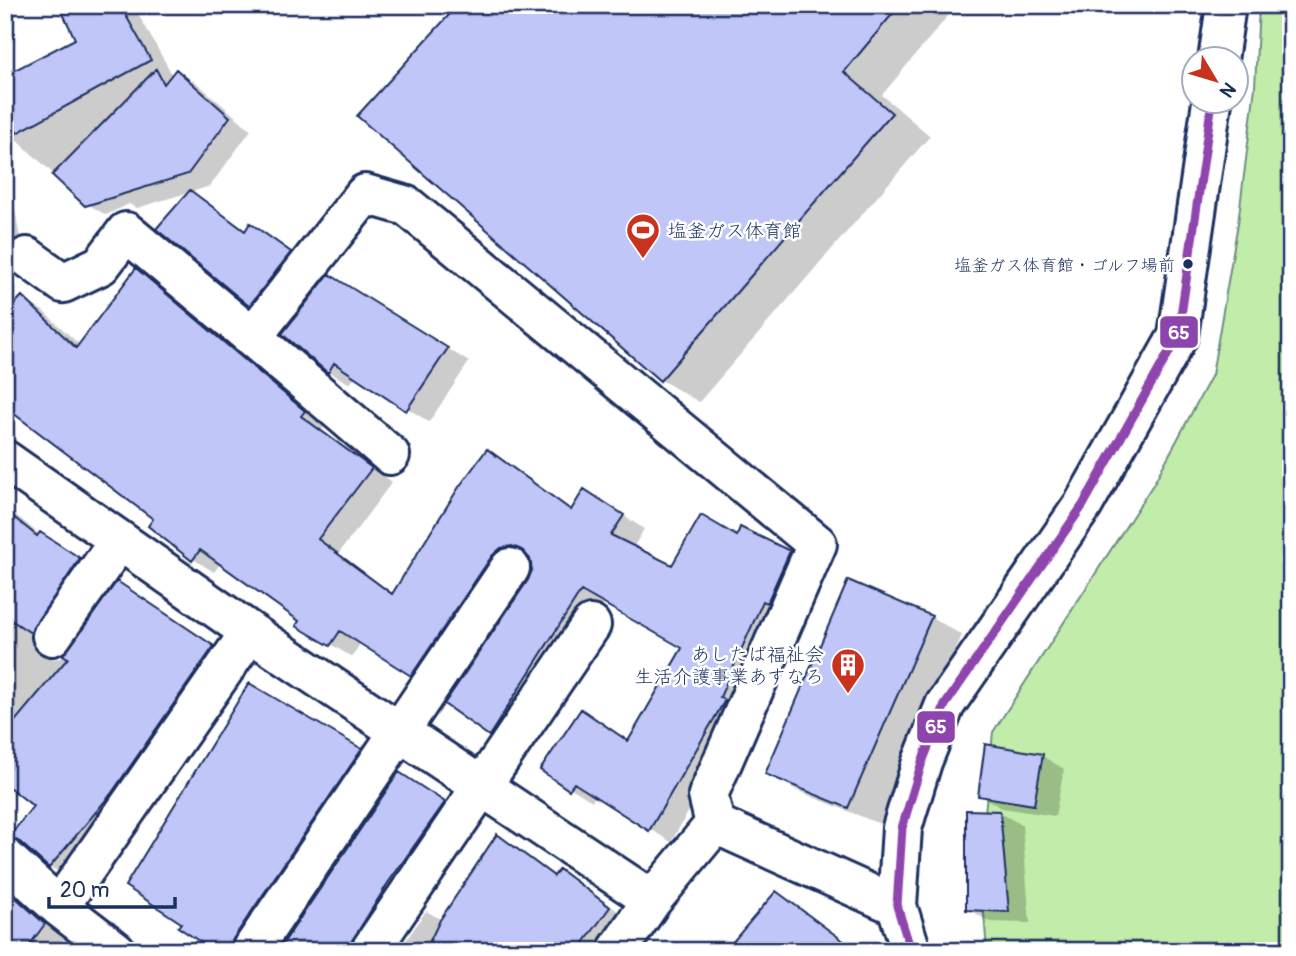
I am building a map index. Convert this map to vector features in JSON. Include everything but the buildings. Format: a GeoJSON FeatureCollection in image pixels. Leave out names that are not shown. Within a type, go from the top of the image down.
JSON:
{"type":"FeatureCollection","features":[{"type":"Feature","properties":{"kind":"street"},"geometry":{"type":"LineString","coordinates":[[1220,46],[1226,5]]}},
{"type":"Feature","properties":{"kind":"street"},"geometry":{"type":"LineString","coordinates":[[911,951],[897,906],[902,828],[922,762],[946,705],[1083,505],[1178,336],[1210,116]]}},
{"type":"Feature","properties":{"kind":"street"},"geometry":{"type":"LineString","coordinates":[[252,337],[365,194],[407,206],[817,544],[708,795],[715,824]]}},
{"type":"Feature","properties":{"kind":"street"},"geometry":{"type":"LineString","coordinates":[[27,257],[63,283],[101,265],[126,232],[390,455]]}},
{"type":"Feature","properties":{"kind":"street"},"geometry":{"type":"LineString","coordinates":[[5,460],[250,632],[653,900]]}},
{"type":"Feature","properties":{"kind":"street"},"geometry":{"type":"LineString","coordinates":[[52,636],[119,541]]}},
{"type":"Feature","properties":{"kind":"street"},"geometry":{"type":"LineString","coordinates":[[251,951],[510,568]]}},
{"type":"Feature","properties":{"kind":"street"},"geometry":{"type":"LineString","coordinates":[[370,951],[591,625]]}},
{"type":"Feature","properties":{"kind":"street"},"geometry":{"type":"LineString","coordinates":[[59,907],[250,632]]}},
{"type":"Feature","properties":{"kind":"street"},"geometry":{"type":"LineString","coordinates":[[715,824],[897,906]]}},
{"type":"Feature","properties":{"kind":"street"},"geometry":{"type":"LineString","coordinates":[[617,951],[653,900],[715,824]]}},
{"type":"Feature","properties":{"kind":"street"},"geometry":{"type":"LineString","coordinates":[[5,858],[59,907],[116,951]]}},
{"type":"Feature","properties":{"kind":"green space"},"geometry":{"type":"Polygon","coordinates":[[[1259,5],[1291,5],[1291,951],[987,951],[980,864],[993,732],[1154,483],[1212,375],[1238,223],[1255,87],[1259,5]]]}},
{"type":"Feature","properties":{"kind":"transit line","name":"65"},"geometry":{"type":"LineString","coordinates":[[911,951],[897,906],[902,828],[922,762],[945,705],[1083,505],[1178,336],[1210,116]]}},
{"type":"Feature","properties":{"kind":"place","name":"塩釜ガス体育館"},"geometry":{"type":"Point","coordinates":[643,260]}},
{"type":"Feature","properties":{"kind":"place","name":"塩釜ガス体育館・ゴルフ場前"},"geometry":{"type":"Point","coordinates":[1188,264]}},
{"type":"Feature","properties":{"kind":"place","name":"あしたば福祉会 生活介護事業あすなろ"},"geometry":{"type":"Point","coordinates":[848,695]}}]}
